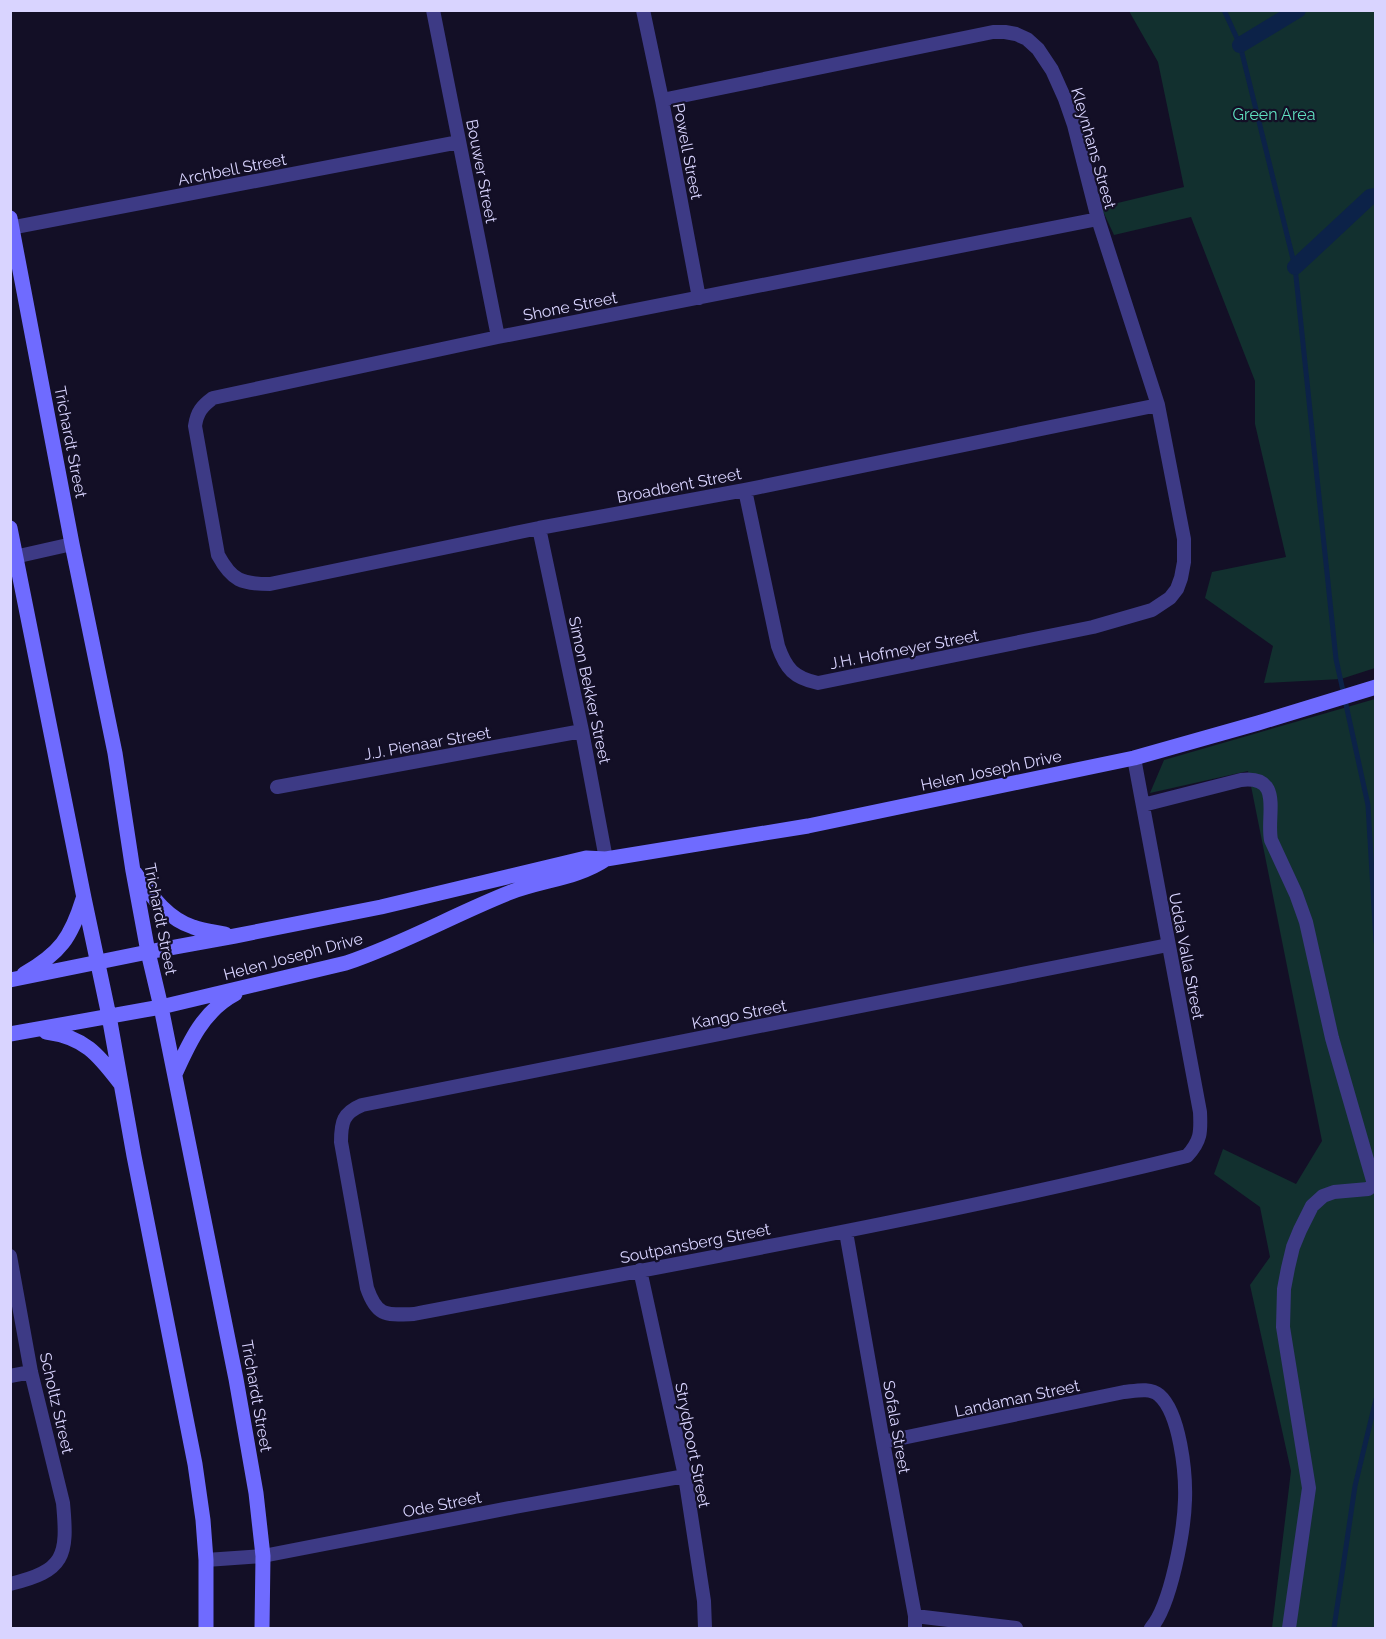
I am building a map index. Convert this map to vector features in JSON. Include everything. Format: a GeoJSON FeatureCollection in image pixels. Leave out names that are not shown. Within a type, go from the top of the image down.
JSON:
{"type":"FeatureCollection","features":[{"type":"Feature","properties":{"kind":"street","name":"Bouwer Street"},"geometry":{"type":"LineString","coordinates":[[433,10],[498,337]]}},
{"type":"Feature","properties":{"kind":"street","name":"Powell Street"},"geometry":{"type":"LineString","coordinates":[[643,10],[699,298]]}},
{"type":"Feature","properties":{"kind":"street","name":"Kleynhans Street"},"geometry":{"type":"LineString","coordinates":[[662,100],[993,32],[1016,34],[1027,39],[1038,49],[1052,70],[1074,125],[1098,219],[1158,405],[1184,539],[1181,578],[1170,598]]}},
{"type":"Feature","properties":{"kind":"street","name":"Archbell Street"},"geometry":{"type":"LineString","coordinates":[[11,224],[459,142]]}},
{"type":"Feature","properties":{"kind":"street","name":"Shone Street"},"geometry":{"type":"LineString","coordinates":[[218,555],[195,426],[202,405],[213,398],[498,337],[1098,219]]}},
{"type":"Feature","properties":{"kind":"street","name":"Trichardt Street"},"geometry":{"type":"LineString","coordinates":[[11,224],[72,544],[115,753],[148,952],[175,1074],[236,1379],[256,1493],[263,1556],[262,1629]]}},
{"type":"Feature","properties":{"kind":"street","name":"Broadbent Street"},"geometry":{"type":"LineString","coordinates":[[218,555],[226,569],[236,578],[249,584],[270,584],[1158,405]]}},
{"type":"Feature","properties":{"kind":"street","name":"J.H. Hofmeyer Street"},"geometry":{"type":"LineString","coordinates":[[744,490],[783,662],[794,674],[806,681],[818,683],[832,681],[1093,627],[1152,610],[1170,598]]}},
{"type":"Feature","properties":{"kind":"street"},"geometry":{"type":"LineString","coordinates":[[10,528],[13,557],[109,1016],[134,1156],[195,1464],[206,1560],[206,1629]]}},
{"type":"Feature","properties":{"kind":"street","name":"Simon Bekker Street"},"geometry":{"type":"LineString","coordinates":[[539,528],[582,731],[606,859]]}},
{"type":"Feature","properties":{"kind":"street"},"geometry":{"type":"LineString","coordinates":[[13,557],[72,544]]}},
{"type":"Feature","properties":{"kind":"street","name":"Helen Joseph Drive"},"geometry":{"type":"LineString","coordinates":[[12,980],[381,906],[586,858],[606,859],[808,826],[1134,758],[1376,687]]}},
{"type":"Feature","properties":{"kind":"street","name":"J.J. Pienaar Street"},"geometry":{"type":"LineString","coordinates":[[277,788],[582,731]]}},
{"type":"Feature","properties":{"kind":"street","name":"Udda Valla Street"},"geometry":{"type":"LineString","coordinates":[[1134,758],[1200,1112],[1199,1139],[1187,1156]]}},
{"type":"Feature","properties":{"kind":"street"},"geometry":{"type":"LineString","coordinates":[[1143,805],[1250,779],[1264,784],[1268,789],[1272,805],[1271,840],[1306,922],[1332,1038],[1374,1184],[1368,1189],[1334,1192],[1323,1196],[1312,1206],[1293,1247],[1288,1268],[1284,1289],[1283,1327],[1309,1488],[1288,1629]]}},
{"type":"Feature","properties":{"kind":"street","name":"Helen Joseph Drive"},"geometry":{"type":"LineString","coordinates":[[10,1034],[161,1007],[346,963],[372,954],[512,892],[593,868],[606,859]]}},
{"type":"Feature","properties":{"kind":"street"},"geometry":{"type":"LineString","coordinates":[[133,871],[157,904],[179,921],[192,927],[235,936]]}},
{"type":"Feature","properties":{"kind":"street"},"geometry":{"type":"LineString","coordinates":[[12,980],[49,958],[60,948],[71,932],[84,898]]}},
{"type":"Feature","properties":{"kind":"street","name":"Kango Street"},"geometry":{"type":"LineString","coordinates":[[340,1142],[344,1117],[362,1105],[1168,945]]}},
{"type":"Feature","properties":{"kind":"street"},"geometry":{"type":"LineString","coordinates":[[175,1074],[205,1018],[225,999],[248,987]]}},
{"type":"Feature","properties":{"kind":"street"},"geometry":{"type":"LineString","coordinates":[[35,1030],[56,1033],[80,1042],[94,1051],[122,1085]]}},
{"type":"Feature","properties":{"kind":"street","name":"Soutpansberg Street"},"geometry":{"type":"LineString","coordinates":[[340,1142],[367,1288],[378,1310],[395,1314],[414,1314],[846,1232],[1106,1176],[1187,1156]]}},
{"type":"Feature","properties":{"kind":"street","name":"Sofala Street"},"geometry":{"type":"LineString","coordinates":[[846,1232],[915,1622]]}},
{"type":"Feature","properties":{"kind":"street","name":"Scholtz Street"},"geometry":{"type":"LineString","coordinates":[[10,1256],[31,1372],[63,1503],[65,1522],[64,1545],[61,1557],[54,1566],[40,1575],[10,1584]]}},
{"type":"Feature","properties":{"kind":"street","name":"Strydpoort Street"},"geometry":{"type":"LineString","coordinates":[[640,1270],[685,1476],[704,1601],[705,1629]]}},
{"type":"Feature","properties":{"kind":"street"},"geometry":{"type":"LineString","coordinates":[[10,1377],[31,1372]]}},
{"type":"Feature","properties":{"kind":"street","name":"Landaman Street"},"geometry":{"type":"LineString","coordinates":[[883,1442],[1124,1392],[1147,1390],[1158,1393],[1176,1423],[1184,1472],[1185,1501],[1170,1589],[1160,1616],[1151,1629]]}},
{"type":"Feature","properties":{"kind":"street","name":"Ode Street"},"geometry":{"type":"LineString","coordinates":[[206,1560],[263,1556],[527,1504],[685,1476]]}},
{"type":"Feature","properties":{"kind":"street"},"geometry":{"type":"LineString","coordinates":[[915,1622],[1016,1629]]}},
{"type":"Feature","properties":{"kind":"green space","name":"Green Area"},"geometry":{"type":"Polygon","coordinates":[[[1129,11],[1375,11],[1375,668],[1341,679],[1264,683],[1273,646],[1205,598],[1212,572],[1286,557],[1255,424],[1255,381],[1191,217],[1114,235],[1101,207],[1184,187],[1158,62],[1129,11]]]}},
{"type":"Feature","properties":{"kind":"green space"},"geometry":{"type":"Polygon","coordinates":[[[1375,699],[1375,1628],[1272,1628],[1291,1471],[1250,1285],[1270,1257],[1260,1207],[1214,1174],[1223,1149],[1296,1184],[1322,1141],[1248,771],[1150,793],[1164,760],[1375,699]]]}},
{"type":"Feature","properties":{"kind":"waterway"},"geometry":{"type":"LineString","coordinates":[[1224,10],[1240,45],[1295,267],[1336,659],[1368,805],[1376,942]]}},
{"type":"Feature","properties":{"kind":"waterway"},"geometry":{"type":"LineString","coordinates":[[1240,45],[1298,10]]}},
{"type":"Feature","properties":{"kind":"waterway"},"geometry":{"type":"LineString","coordinates":[[1295,267],[1370,197],[1376,196]]}},
{"type":"Feature","properties":{"kind":"waterway"},"geometry":{"type":"LineString","coordinates":[[1334,1628],[1355,1486],[1376,1399]]}}]}
